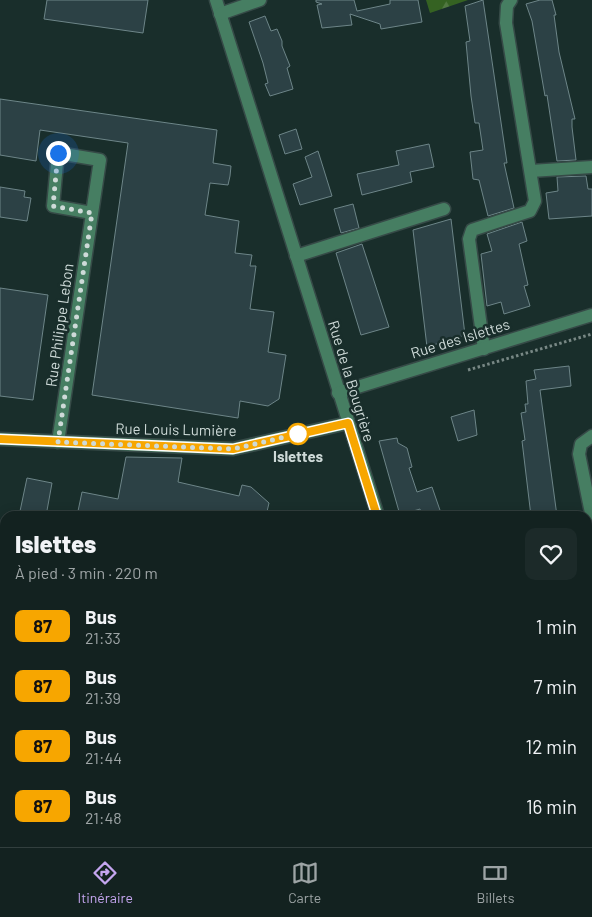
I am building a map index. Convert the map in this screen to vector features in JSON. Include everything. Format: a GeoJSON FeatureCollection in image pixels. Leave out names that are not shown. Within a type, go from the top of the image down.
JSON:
{"type":"FeatureCollection","features":[{"type":"Feature","properties":{"kind":"street","name":"Rue de la Bougrière"},"geometry":{"type":"LineString","coordinates":[[216,0],[376,511]]}},
{"type":"Feature","properties":{"kind":"street"},"geometry":{"type":"LineString","coordinates":[[220,14],[260,0]]}},
{"type":"Feature","properties":{"kind":"street"},"geometry":{"type":"LineString","coordinates":[[484,349],[470,239],[472,230],[530,211],[535,201],[506,22],[507,6],[511,0]]}},
{"type":"Feature","properties":{"kind":"street","name":"Rue Philippe Lebon"},"geometry":{"type":"LineString","coordinates":[[58,442],[100,160],[58,153],[53,206],[92,213]]}},
{"type":"Feature","properties":{"kind":"street"},"geometry":{"type":"LineString","coordinates":[[531,171],[592,167]]}},
{"type":"Feature","properties":{"kind":"street"},"geometry":{"type":"LineString","coordinates":[[296,256],[444,209]]}},
{"type":"Feature","properties":{"kind":"street","name":"Rue des Islettes"},"geometry":{"type":"LineString","coordinates":[[338,393],[592,315]]}},
{"type":"Feature","properties":{"kind":"street","name":"Rue Louis Lumière"},"geometry":{"type":"LineString","coordinates":[[0,439],[233,449],[348,423]]}},
{"type":"Feature","properties":{"kind":"street"},"geometry":{"type":"LineString","coordinates":[[591,511],[579,454],[582,444],[592,436]]}},
{"type":"Feature","properties":{"kind":"green space"},"geometry":{"type":"Polygon","coordinates":[[[426,0],[468,0],[430,13],[426,0]]]}},
{"type":"Feature","properties":{"kind":"building"},"geometry":{"type":"Polygon","coordinates":[[[47,0],[148,0],[143,33],[44,19],[47,0]]]}},
{"type":"Feature","properties":{"kind":"building"},"geometry":{"type":"Polygon","coordinates":[[[316,0],[354,0],[357,11],[390,4],[390,0],[418,0],[422,22],[381,29],[380,24],[350,14],[352,25],[322,28],[317,5],[322,4],[316,2],[316,0]]]}},
{"type":"Feature","properties":{"kind":"building"},"geometry":{"type":"Polygon","coordinates":[[[483,0],[507,163],[504,163],[514,208],[488,216],[479,180],[473,179],[470,152],[483,150],[479,123],[475,123],[471,96],[466,42],[470,41],[465,6],[483,0]]]}},
{"type":"Feature","properties":{"kind":"building"},"geometry":{"type":"Polygon","coordinates":[[[540,0],[552,0],[556,15],[554,15],[559,52],[575,119],[572,119],[572,127],[576,160],[557,161],[547,95],[545,96],[532,21],[526,4],[540,0]]]}},
{"type":"Feature","properties":{"kind":"building"},"geometry":{"type":"Polygon","coordinates":[[[265,16],[271,31],[277,29],[282,41],[282,46],[290,66],[287,68],[293,89],[270,96],[265,84],[268,83],[263,63],[249,22],[265,16]]]}},
{"type":"Feature","properties":{"kind":"building"},"geometry":{"type":"Polygon","coordinates":[[[0,99],[217,130],[213,163],[231,166],[230,176],[228,185],[210,183],[205,215],[239,221],[235,253],[252,255],[250,266],[256,266],[250,309],[274,312],[268,352],[286,355],[279,399],[268,406],[240,401],[238,418],[92,395],[128,143],[40,130],[36,161],[0,155],[0,99]]]}},
{"type":"Feature","properties":{"kind":"building"},"geometry":{"type":"Polygon","coordinates":[[[296,129],[302,149],[285,154],[279,135],[296,129]]]}},
{"type":"Feature","properties":{"kind":"building"},"geometry":{"type":"Polygon","coordinates":[[[429,144],[434,167],[410,172],[412,182],[362,195],[357,174],[399,165],[396,151],[429,144]]]}},
{"type":"Feature","properties":{"kind":"building"},"geometry":{"type":"Polygon","coordinates":[[[318,151],[332,196],[300,205],[293,184],[312,177],[305,157],[318,151]]]}},
{"type":"Feature","properties":{"kind":"building"},"geometry":{"type":"Polygon","coordinates":[[[586,176],[588,189],[592,189],[592,216],[549,219],[546,193],[558,191],[557,177],[586,176]]]}},
{"type":"Feature","properties":{"kind":"building"},"geometry":{"type":"Polygon","coordinates":[[[0,187],[25,191],[24,197],[31,198],[27,221],[0,217],[0,187]]]}},
{"type":"Feature","properties":{"kind":"building"},"geometry":{"type":"Polygon","coordinates":[[[353,204],[359,228],[341,233],[334,209],[353,204]]]}},
{"type":"Feature","properties":{"kind":"building"},"geometry":{"type":"Polygon","coordinates":[[[451,219],[465,335],[427,347],[413,230],[451,219]]]}},
{"type":"Feature","properties":{"kind":"building"},"geometry":{"type":"Polygon","coordinates":[[[522,222],[527,241],[519,244],[528,285],[524,286],[530,306],[504,314],[501,302],[487,306],[481,254],[492,251],[487,234],[522,222]]]}},
{"type":"Feature","properties":{"kind":"building"},"geometry":{"type":"Polygon","coordinates":[[[362,244],[389,327],[361,335],[336,253],[362,244]]]}},
{"type":"Feature","properties":{"kind":"building"},"geometry":{"type":"Polygon","coordinates":[[[0,288],[48,295],[33,400],[0,396],[0,288]]]}},
{"type":"Feature","properties":{"kind":"building"},"geometry":{"type":"Polygon","coordinates":[[[569,366],[571,386],[540,390],[556,511],[530,511],[522,441],[525,440],[521,413],[526,412],[525,404],[528,404],[526,381],[536,379],[534,370],[569,366]]]}},
{"type":"Feature","properties":{"kind":"building"},"geometry":{"type":"Polygon","coordinates":[[[474,410],[477,435],[458,441],[451,417],[474,410]]]}},
{"type":"Feature","properties":{"kind":"building"},"geometry":{"type":"Polygon","coordinates":[[[397,438],[398,443],[407,448],[412,467],[409,468],[417,492],[432,487],[440,511],[421,511],[420,509],[399,511],[379,441],[397,438]]]}},
{"type":"Feature","properties":{"kind":"building"},"geometry":{"type":"Polygon","coordinates":[[[126,457],[182,458],[178,482],[239,496],[242,485],[251,487],[269,503],[267,511],[78,511],[82,492],[118,499],[126,457]]]}},
{"type":"Feature","properties":{"kind":"building"},"geometry":{"type":"Polygon","coordinates":[[[27,478],[52,483],[47,511],[20,511],[27,478]]]}},
{"type":"Feature","properties":{"kind":"bus line","name":"87"},"geometry":{"type":"LineString","coordinates":[[0,439],[233,449],[348,423],[375,511]]}},
{"type":"Feature","properties":{"kind":"place","name":"Islettes"},"geometry":{"type":"Point","coordinates":[298,434]}},
{"type":"Feature","properties":{"kind":"route"},"geometry":{"type":"LineString","coordinates":[[58,153],[53,206],[92,213],[58,442],[233,449],[298,434]]}}]}
